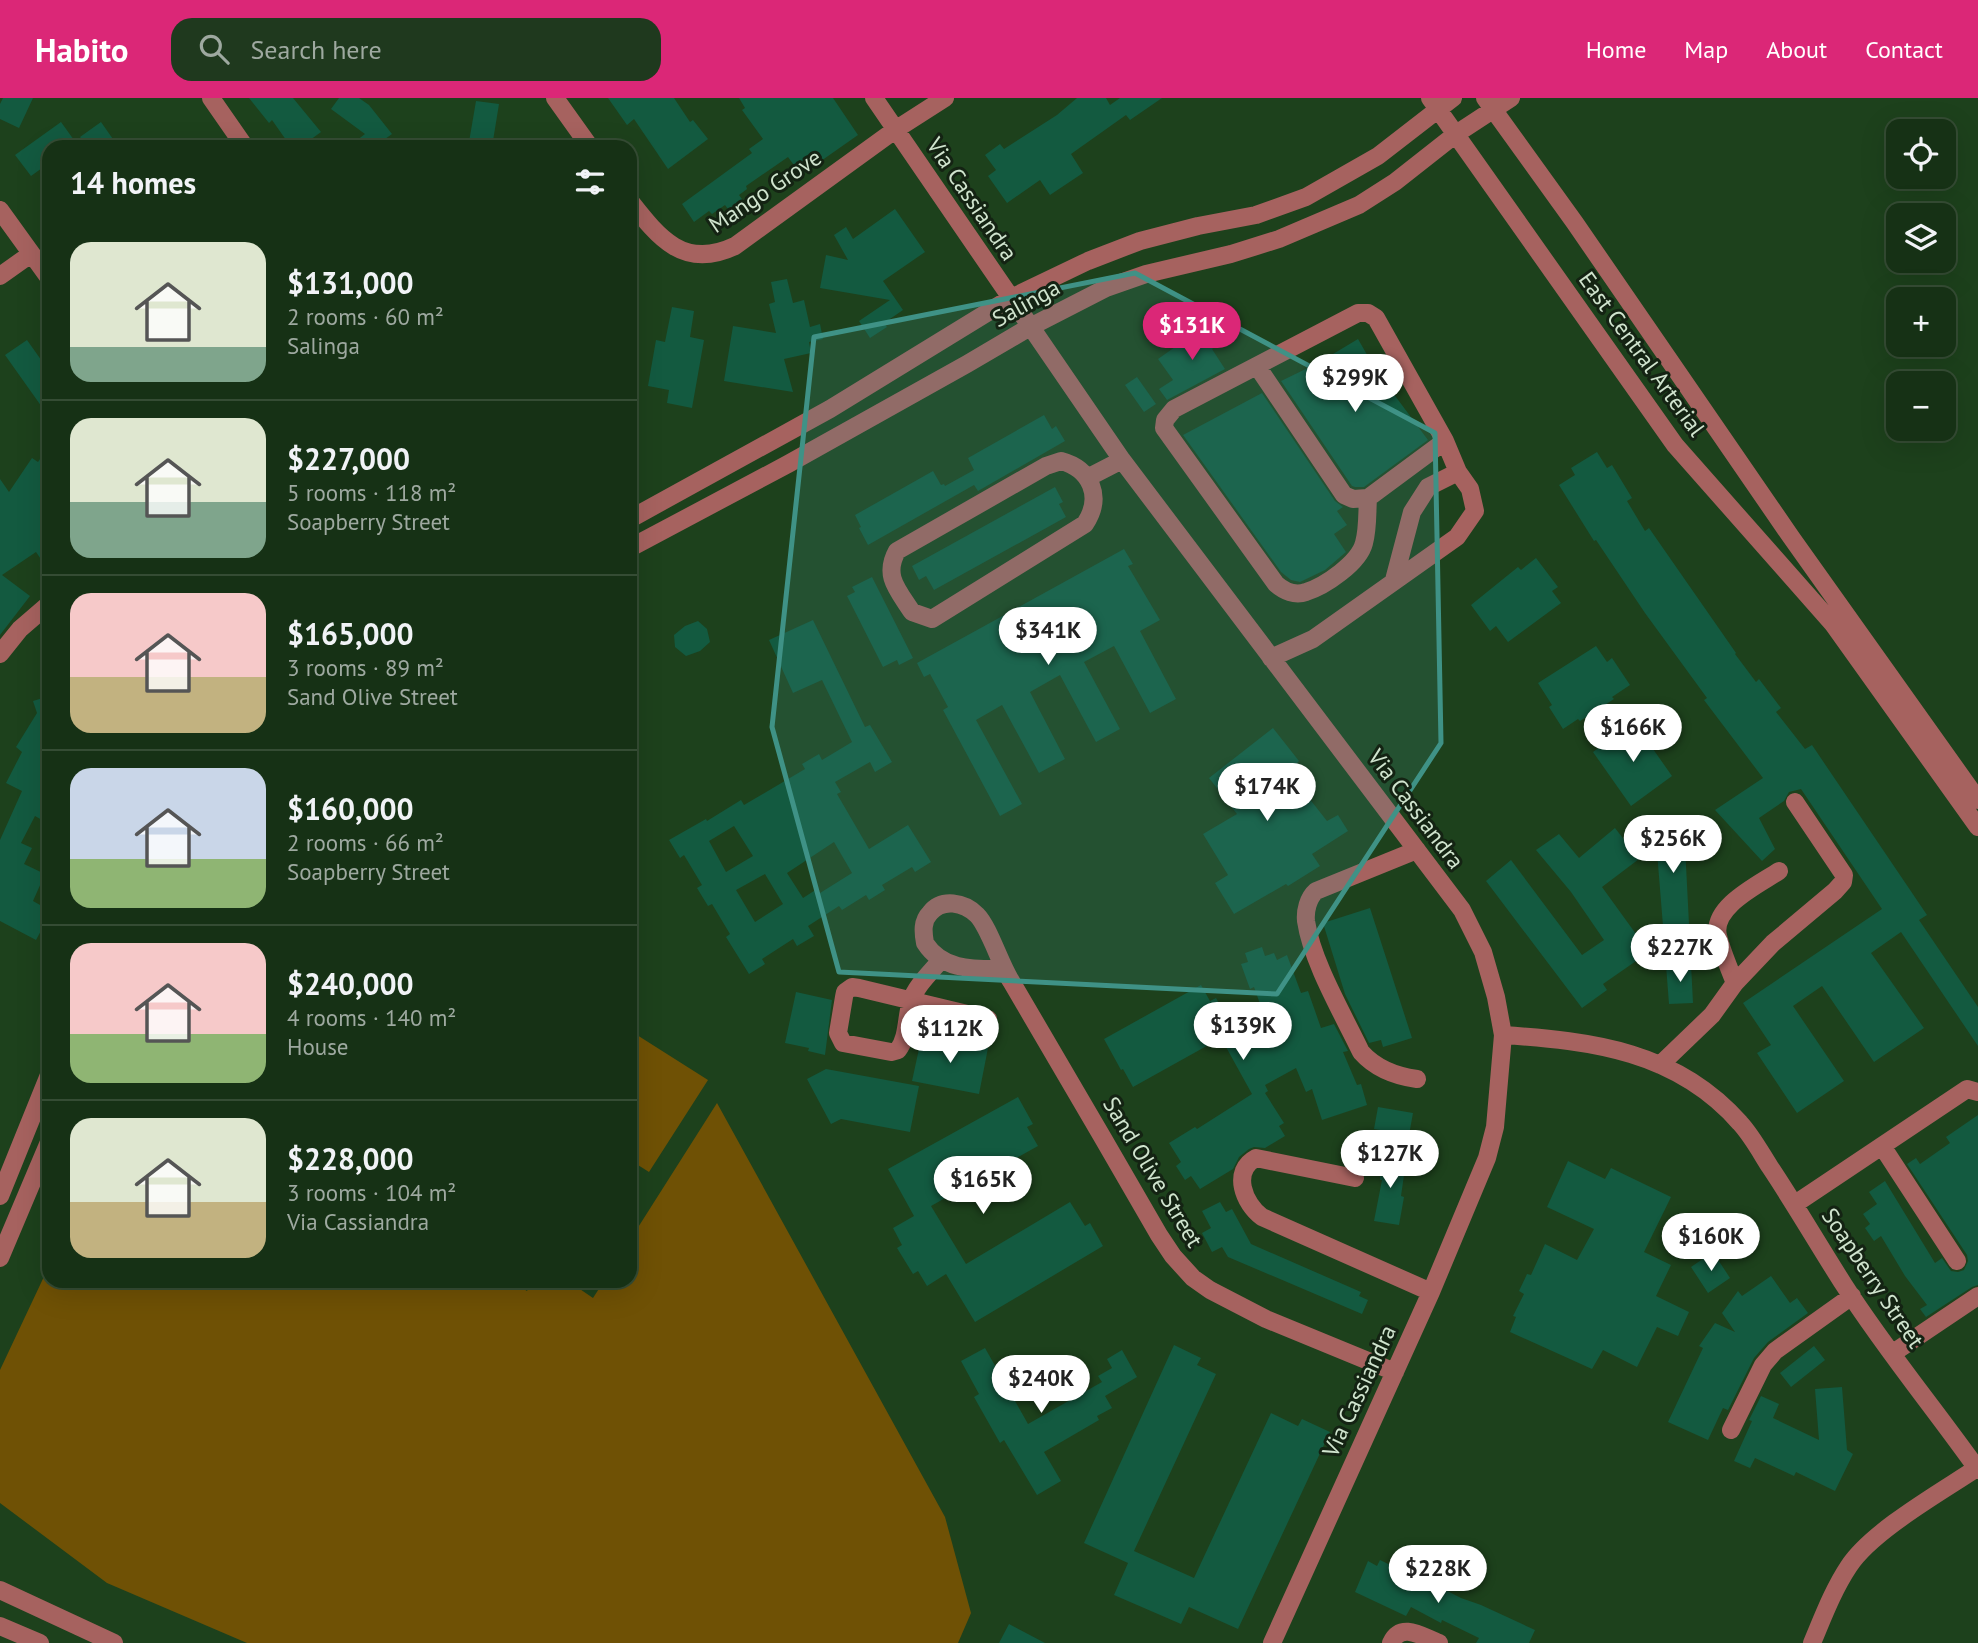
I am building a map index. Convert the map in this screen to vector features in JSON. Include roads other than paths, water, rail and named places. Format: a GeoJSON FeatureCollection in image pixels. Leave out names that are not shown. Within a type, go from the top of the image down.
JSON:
{"type":"FeatureCollection","features":[{"type":"Feature","properties":{"kind":"street"},"geometry":{"type":"LineString","coordinates":[[211,98],[241,140]]}},
{"type":"Feature","properties":{"kind":"street"},"geometry":{"type":"LineString","coordinates":[[555,98],[585,140]]}},
{"type":"Feature","properties":{"kind":"street","name":"Via Cassiandra"},"geometry":{"type":"LineString","coordinates":[[874,98],[1122,460],[1462,909],[1483,952],[1496,998],[1503,1035],[1495,1127],[1487,1157],[1431,1292],[1272,1643]]}},
{"type":"Feature","properties":{"kind":"street","name":"Mango Grove"},"geometry":{"type":"LineString","coordinates":[[637,210],[654,232],[674,247],[690,254],[718,254],[735,246],[895,130],[945,98]]}},
{"type":"Feature","properties":{"kind":"street","name":"Salinga"},"geometry":{"type":"LineString","coordinates":[[637,515],[830,409],[1011,298],[1088,261],[1140,241],[1256,215],[1306,198],[1378,156],[1434,103],[1453,98]]}},
{"type":"Feature","properties":{"kind":"street","name":"Salinga"},"geometry":{"type":"LineString","coordinates":[[637,544],[800,458],[1030,327],[1106,288],[1146,274],[1231,254],[1322,223],[1359,205],[1395,182],[1489,104],[1511,98]]}},
{"type":"Feature","properties":{"kind":"street","name":"East Central Arterial"},"geometry":{"type":"LineString","coordinates":[[1434,103],[1675,445],[1841,620]]}},
{"type":"Feature","properties":{"kind":"street","name":"East Central Arterial"},"geometry":{"type":"LineString","coordinates":[[1489,104],[1575,223],[1791,537],[1841,620]]}},
{"type":"Feature","properties":{"kind":"street"},"geometry":{"type":"LineString","coordinates":[[0,210],[42,269]]}},
{"type":"Feature","properties":{"kind":"street"},"geometry":{"type":"LineString","coordinates":[[0,276],[31,254]]}},
{"type":"Feature","properties":{"kind":"street"},"geometry":{"type":"LineString","coordinates":[[1270,658],[1313,639],[1457,537],[1475,511],[1470,489],[1458,472],[1445,441],[1376,318],[1368,313],[1358,313],[1174,409],[1164,420],[1164,428],[1276,584],[1285,592],[1305,593],[1351,565],[1364,543],[1368,498]]}},
{"type":"Feature","properties":{"kind":"street"},"geometry":{"type":"LineString","coordinates":[[1257,366],[1345,495],[1353,499],[1368,498],[1445,441]]}},
{"type":"Feature","properties":{"kind":"street"},"geometry":{"type":"LineString","coordinates":[[1089,477],[1122,460]]}},
{"type":"Feature","properties":{"kind":"street"},"geometry":{"type":"LineString","coordinates":[[1061,461],[1074,465],[1089,477],[1095,499],[1092,514],[1086,524],[932,619],[912,612],[891,577],[891,562],[897,551],[1046,466],[1061,461]]}},
{"type":"Feature","properties":{"kind":"street"},"geometry":{"type":"LineString","coordinates":[[1394,580],[1412,512],[1428,487],[1458,472]]}},
{"type":"Feature","properties":{"kind":"street"},"geometry":{"type":"LineString","coordinates":[[0,654],[20,629],[42,610]]}},
{"type":"Feature","properties":{"kind":"street"},"geometry":{"type":"LineString","coordinates":[[1841,620],[1978,800]]}},
{"type":"Feature","properties":{"kind":"street"},"geometry":{"type":"LineString","coordinates":[[1841,620],[1978,827]]}},
{"type":"Feature","properties":{"kind":"street"},"geometry":{"type":"LineString","coordinates":[[1660,1065],[1712,1015],[1735,983],[1773,943],[1843,882],[1844,875],[1795,802]]}},
{"type":"Feature","properties":{"kind":"street"},"geometry":{"type":"LineString","coordinates":[[1417,850],[1316,891],[1308,903],[1306,921],[1319,965],[1361,1052],[1368,1060],[1397,1076],[1417,1079]]}},
{"type":"Feature","properties":{"kind":"street"},"geometry":{"type":"LineString","coordinates":[[1735,983],[1717,933],[1719,920],[1726,907],[1779,871]]}},
{"type":"Feature","properties":{"kind":"street","name":"Sand Olive Street"},"geometry":{"type":"LineString","coordinates":[[941,960],[925,943],[925,921],[930,912],[940,905],[952,903],[966,906],[979,917],[1003,969],[1159,1235],[1193,1278],[1231,1302],[1266,1319],[1395,1372]]}},
{"type":"Feature","properties":{"kind":"street"},"geometry":{"type":"LineString","coordinates":[[988,1018],[911,1001],[859,988],[848,989],[844,997],[838,1033],[847,1045],[891,1052],[898,1050],[903,1040],[911,1001],[916,990],[941,960],[964,968],[1003,969]]}},
{"type":"Feature","properties":{"kind":"street","name":"Soapberry Street"},"geometry":{"type":"LineString","coordinates":[[1503,1035],[1562,1039],[1617,1048],[1660,1065],[1702,1088],[1741,1123],[1852,1296],[1977,1469],[1924,1503],[1864,1547],[1850,1564],[1833,1595],[1812,1643]]}},
{"type":"Feature","properties":{"kind":"street"},"geometry":{"type":"LineString","coordinates":[[1794,1204],[1967,1089],[1978,1093]]}},
{"type":"Feature","properties":{"kind":"street"},"geometry":{"type":"LineString","coordinates":[[0,1196],[42,1092]]}},
{"type":"Feature","properties":{"kind":"street"},"geometry":{"type":"LineString","coordinates":[[1882,1146],[1957,1261]]}},
{"type":"Feature","properties":{"kind":"street"},"geometry":{"type":"LineString","coordinates":[[1354,1178],[1256,1158],[1245,1168],[1242,1182],[1244,1194],[1251,1207],[1262,1217],[1431,1292]]}},
{"type":"Feature","properties":{"kind":"street"},"geometry":{"type":"LineString","coordinates":[[0,1258],[42,1159]]}},
{"type":"Feature","properties":{"kind":"street"},"geometry":{"type":"LineString","coordinates":[[1731,1430],[1763,1365],[1775,1351],[1852,1296]]}},
{"type":"Feature","properties":{"kind":"street"},"geometry":{"type":"LineString","coordinates":[[1893,1353],[1978,1296]]}},
{"type":"Feature","properties":{"kind":"street"},"geometry":{"type":"LineString","coordinates":[[0,1590],[114,1643]]}},
{"type":"Feature","properties":{"kind":"street"},"geometry":{"type":"LineString","coordinates":[[0,1626],[40,1643]]}},
{"type":"Feature","properties":{"kind":"street"},"geometry":{"type":"LineString","coordinates":[[1391,1643],[1399,1633],[1409,1630],[1439,1643]]}}]}
